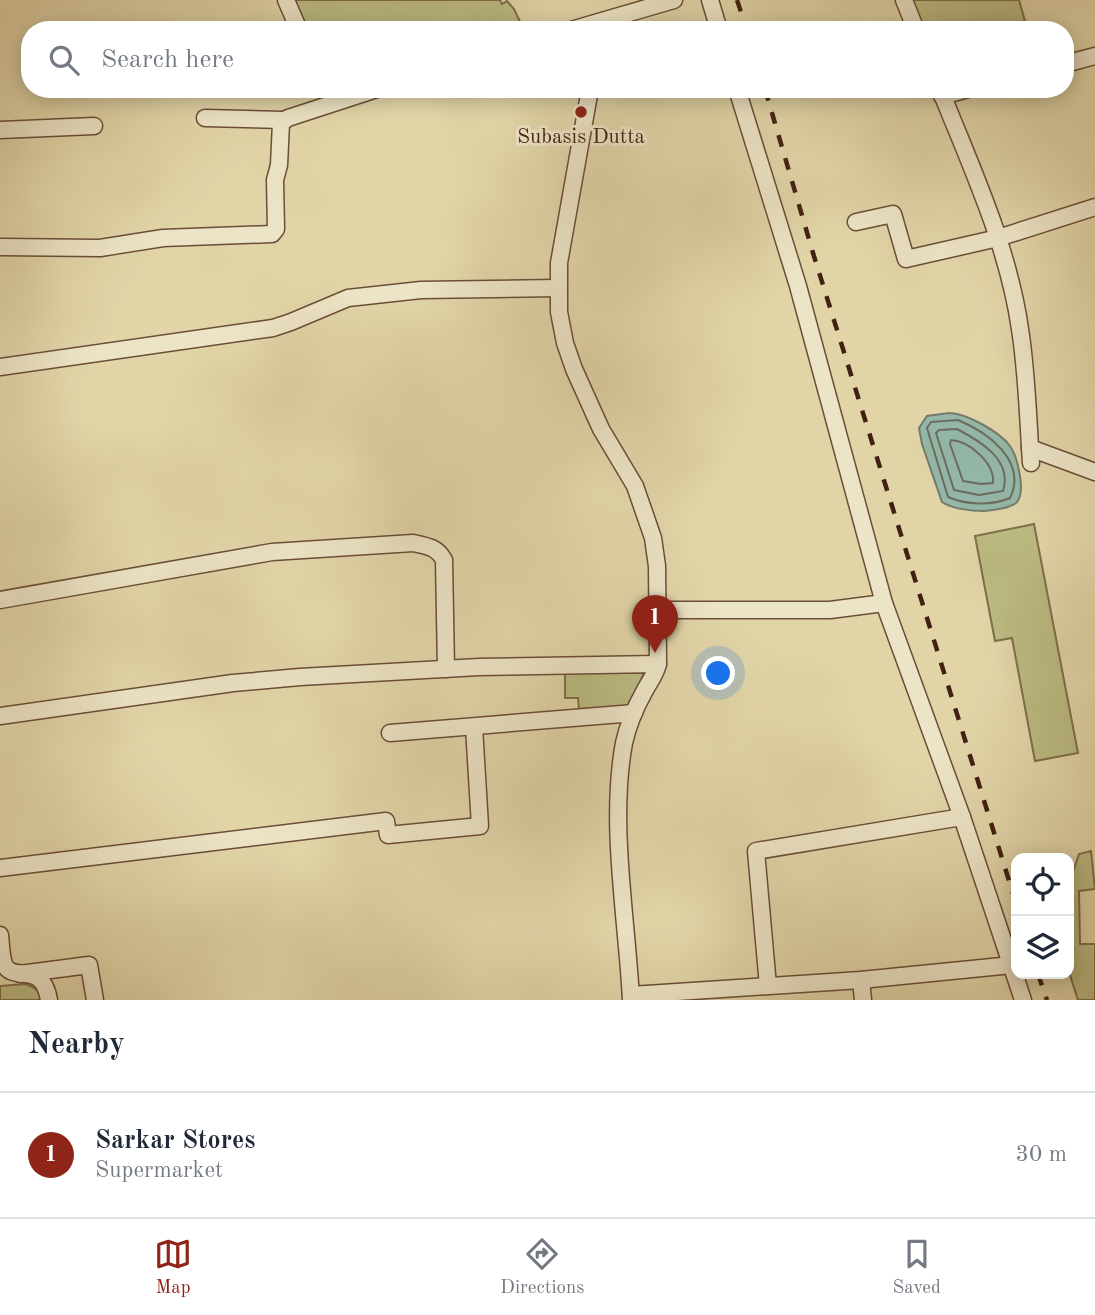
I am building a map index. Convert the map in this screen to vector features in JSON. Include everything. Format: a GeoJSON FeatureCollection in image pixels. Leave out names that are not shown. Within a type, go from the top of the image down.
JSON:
{"type":"FeatureCollection","features":[{"type":"Feature","properties":{"kind":"street"},"geometry":{"type":"LineString","coordinates":[[286,0],[295,21]]}},
{"type":"Feature","properties":{"kind":"street"},"geometry":{"type":"LineString","coordinates":[[614,21],[674,0]]}},
{"type":"Feature","properties":{"kind":"street"},"geometry":{"type":"LineString","coordinates":[[710,0],[716,21]]}},
{"type":"Feature","properties":{"kind":"street"},"geometry":{"type":"LineString","coordinates":[[904,0],[912,21]]}},
{"type":"Feature","properties":{"kind":"street"},"geometry":{"type":"LineString","coordinates":[[1074,62],[1095,56]]}},
{"type":"Feature","properties":{"kind":"street"},"geometry":{"type":"LineString","coordinates":[[205,118],[283,120],[323,98]]}},
{"type":"Feature","properties":{"kind":"street"},"geometry":{"type":"LineString","coordinates":[[588,98],[559,263],[559,312],[565,344],[574,369],[601,429],[635,486],[646,513],[657,566],[658,664],[656,676],[648,684],[634,713],[625,742],[620,793],[622,880],[631,998],[1011,965]]}},
{"type":"Feature","properties":{"kind":"street"},"geometry":{"type":"LineString","coordinates":[[740,98],[799,286],[884,603],[1011,959]]}},
{"type":"Feature","properties":{"kind":"street"},"geometry":{"type":"LineString","coordinates":[[943,98],[998,238],[1020,328],[1030,456],[1095,472]]}},
{"type":"Feature","properties":{"kind":"street"},"geometry":{"type":"LineString","coordinates":[[0,247],[100,248],[163,238],[272,234],[276,229],[275,180],[279,166],[279,128],[283,120]]}},
{"type":"Feature","properties":{"kind":"street"},"geometry":{"type":"LineString","coordinates":[[0,130],[94,126]]}},
{"type":"Feature","properties":{"kind":"street"},"geometry":{"type":"LineString","coordinates":[[856,222],[892,214],[906,259],[998,238],[1095,207]]}},
{"type":"Feature","properties":{"kind":"street"},"geometry":{"type":"LineString","coordinates":[[0,368],[273,328],[348,298],[421,290],[558,288]]}},
{"type":"Feature","properties":{"kind":"street"},"geometry":{"type":"LineString","coordinates":[[0,600],[272,552],[413,543],[430,546],[440,552],[444,560],[446,669]]}},
{"type":"Feature","properties":{"kind":"street"},"geometry":{"type":"LineString","coordinates":[[657,610],[830,610],[884,603]]}},
{"type":"Feature","properties":{"kind":"street"},"geometry":{"type":"LineString","coordinates":[[0,716],[233,682],[446,669],[658,664]]}},
{"type":"Feature","properties":{"kind":"street"},"geometry":{"type":"LineString","coordinates":[[390,733],[634,713]]}},
{"type":"Feature","properties":{"kind":"street"},"geometry":{"type":"LineString","coordinates":[[0,868],[386,821],[388,835],[480,826],[474,727]]}},
{"type":"Feature","properties":{"kind":"street"},"geometry":{"type":"LineString","coordinates":[[768,986],[757,851],[962,817]]}},
{"type":"Feature","properties":{"kind":"street"},"geometry":{"type":"LineString","coordinates":[[0,935],[5,964],[10,973]]}},
{"type":"Feature","properties":{"kind":"street"},"geometry":{"type":"LineString","coordinates":[[10,973],[89,965],[95,1000]]}},
{"type":"Feature","properties":{"kind":"street"},"geometry":{"type":"LineString","coordinates":[[10,973],[31,974],[39,978],[46,988],[49,1000]]}},
{"type":"Feature","properties":{"kind":"street"},"geometry":{"type":"LineString","coordinates":[[1017,979],[1023,1000]]}},
{"type":"Feature","properties":{"kind":"street"},"geometry":{"type":"LineString","coordinates":[[861,980],[863,1000]]}},
{"type":"Feature","properties":{"kind":"green space"},"geometry":{"type":"Polygon","coordinates":[[[292,0],[500,0],[502,4],[507,1],[520,21],[302,21],[292,0]]]}},
{"type":"Feature","properties":{"kind":"green space"},"geometry":{"type":"Polygon","coordinates":[[[910,0],[1019,0],[1025,21],[920,21],[910,0]]]}},
{"type":"Feature","properties":{"kind":"green space"},"geometry":{"type":"Polygon","coordinates":[[[1034,524],[1078,753],[1035,761],[1012,638],[995,641],[975,536],[1034,524]]]}},
{"type":"Feature","properties":{"kind":"green space"},"geometry":{"type":"Polygon","coordinates":[[[565,673],[644,673],[637,689],[635,706],[579,709],[578,698],[565,698],[565,673]]]}},
{"type":"Feature","properties":{"kind":"green space"},"geometry":{"type":"Polygon","coordinates":[[[1091,851],[1095,889],[1079,891],[1080,944],[1095,944],[1095,1000],[1078,1000],[1071,979],[1074,979],[1074,869],[1079,854],[1091,851]]]}},
{"type":"Feature","properties":{"kind":"green space"},"geometry":{"type":"Polygon","coordinates":[[[25,984],[36,989],[42,1000],[0,1000],[0,986],[25,984]]]}},
{"type":"Feature","properties":{"kind":"water"},"geometry":{"type":"Polygon","coordinates":[[[949,413],[982,424],[1010,446],[1021,483],[1016,503],[1005,508],[984,511],[957,508],[942,502],[919,428],[927,416],[949,413]]]}},
{"type":"Feature","properties":{"kind":"railway"},"geometry":{"type":"LineString","coordinates":[[737,0],[744,21]]}},
{"type":"Feature","properties":{"kind":"railway"},"geometry":{"type":"LineString","coordinates":[[768,98],[813,253],[1011,887]]}},
{"type":"Feature","properties":{"kind":"railway"},"geometry":{"type":"LineString","coordinates":[[1040,979],[1047,1000]]}},
{"type":"Feature","properties":{"kind":"place","name":"Subasis Dutta"},"geometry":{"type":"Point","coordinates":[581,112]}},
{"type":"Feature","properties":{"kind":"place","name":"Sarkar Stores"},"geometry":{"type":"Point","coordinates":[655,653]}}]}
